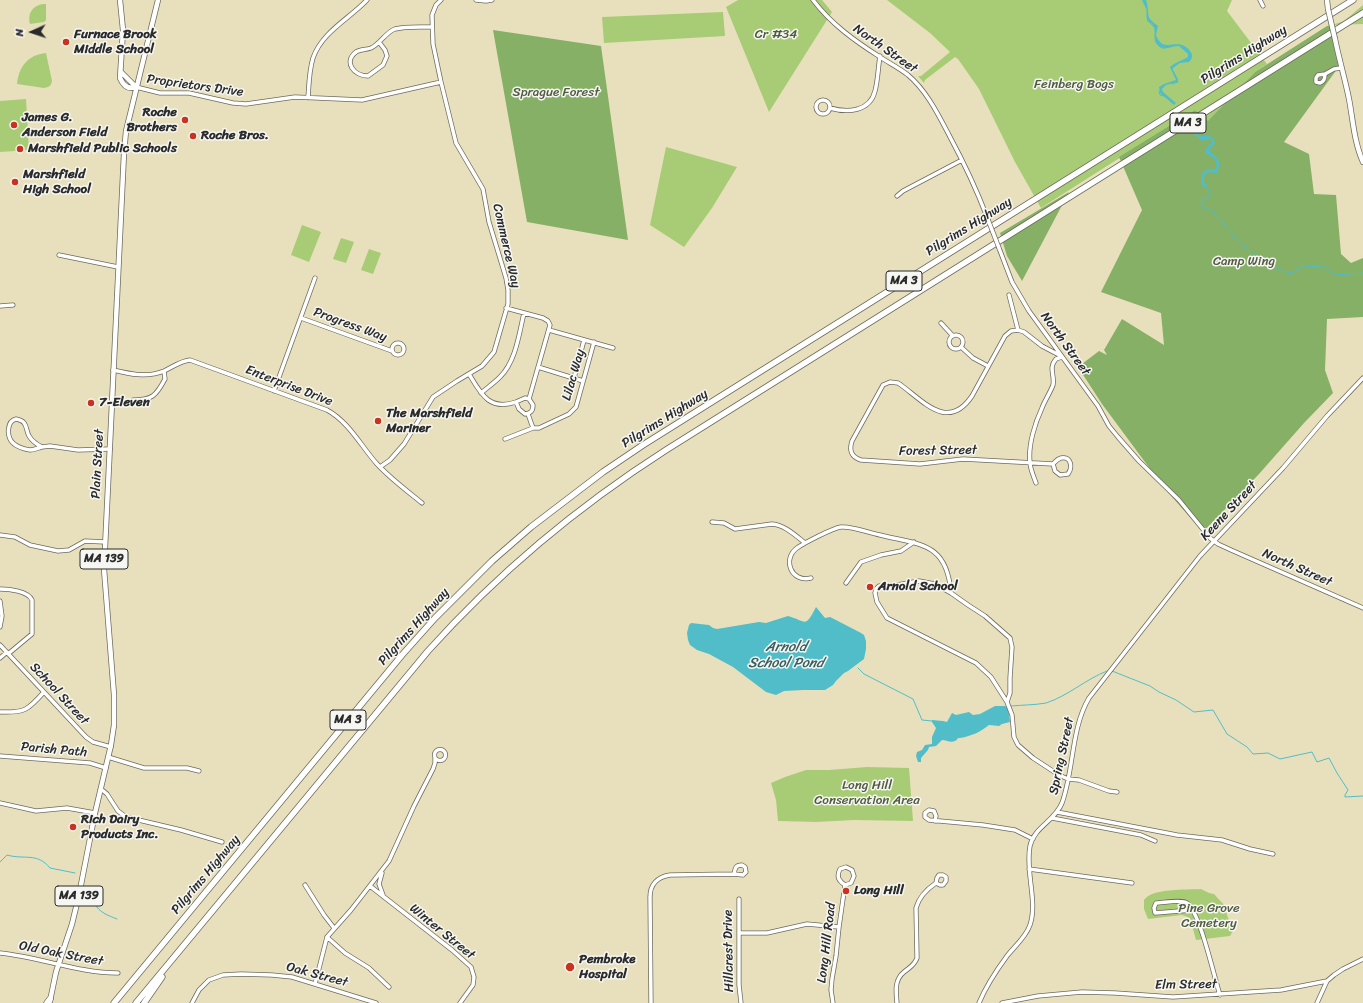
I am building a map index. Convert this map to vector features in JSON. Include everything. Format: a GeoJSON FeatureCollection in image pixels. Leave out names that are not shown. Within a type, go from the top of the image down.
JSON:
{"type":"FeatureCollection","features":[{"type":"Feature","properties":{"kind":"highway","name":"Pilgrims Highway"},"geometry":{"type":"LineString","coordinates":[[114,1003],[402,655],[468,585],[531,527],[603,472],[643,445],[1352,0]]}},
{"type":"Feature","properties":{"kind":"highway","name":"Pilgrims Highway"},"geometry":{"type":"LineString","coordinates":[[136,1003],[442,636],[499,578],[562,524],[627,475],[666,450],[1363,14]]}},
{"type":"Feature","properties":{"kind":"highway"},"geometry":{"type":"LineString","coordinates":[[144,1003],[174,958]]}},
{"type":"Feature","properties":{"kind":"main road"},"geometry":{"type":"LineString","coordinates":[[120,0],[123,29],[120,78],[123,84],[131,89],[136,87],[121,72]]}},
{"type":"Feature","properties":{"kind":"main road","name":"Plain Street"},"geometry":{"type":"LineString","coordinates":[[58,964],[75,910],[95,813],[111,747],[114,725],[114,703],[104,576],[125,142],[136,87],[158,0]]}},
{"type":"Feature","properties":{"kind":"main road"},"geometry":{"type":"LineString","coordinates":[[1327,0],[1347,91],[1355,136],[1363,162]]}},
{"type":"Feature","properties":{"kind":"main road","name":"MA 139"},"geometry":{"type":"LineString","coordinates":[[49,1002],[58,964]]}},
{"type":"Feature","properties":{"kind":"street"},"geometry":{"type":"LineString","coordinates":[[308,98],[311,67],[319,46],[328,34],[367,0]]}},
{"type":"Feature","properties":{"kind":"street","name":"Commerce Way"},"geometry":{"type":"LineString","coordinates":[[380,467],[393,457],[404,444],[433,397],[482,366],[494,352],[506,308],[508,290],[506,278],[491,227],[482,189],[456,143],[434,50],[432,27],[433,10],[441,0]]}},
{"type":"Feature","properties":{"kind":"street"},"geometry":{"type":"LineString","coordinates":[[477,0],[492,0]]}},
{"type":"Feature","properties":{"kind":"street","name":"North Street"},"geometry":{"type":"LineString","coordinates":[[813,0],[847,35],[901,69],[914,80],[936,111],[962,160],[987,217],[1012,282],[1022,300],[1098,406],[1109,426],[1122,443],[1159,482],[1179,500],[1214,541],[1302,582],[1363,608]]}},
{"type":"Feature","properties":{"kind":"street"},"geometry":{"type":"LineString","coordinates":[[1260,0],[1263,6]]}},
{"type":"Feature","properties":{"kind":"street"},"geometry":{"type":"LineString","coordinates":[[379,42],[385,50],[387,56],[383,66],[368,76],[358,74],[353,71],[351,59],[355,52],[358,50],[371,48],[395,29],[432,27]]}},
{"type":"Feature","properties":{"kind":"street"},"geometry":{"type":"LineString","coordinates":[[830,108],[842,111],[855,111],[871,100],[875,92],[880,56]]}},
{"type":"Feature","properties":{"kind":"street"},"geometry":{"type":"LineString","coordinates":[[1325,74],[1334,69],[1341,68]]}},
{"type":"Feature","properties":{"kind":"street","name":"Proprietors Drive"},"geometry":{"type":"LineString","coordinates":[[136,87],[160,93],[189,93],[240,104],[253,104],[288,97],[362,100],[441,82]]}},
{"type":"Feature","properties":{"kind":"street"},"geometry":{"type":"LineString","coordinates":[[820,100],[824,100],[828,102],[830,108],[826,114],[822,114],[818,112],[816,106],[820,100]]}},
{"type":"Feature","properties":{"kind":"street"},"geometry":{"type":"LineString","coordinates":[[897,196],[903,190],[962,160]]}},
{"type":"Feature","properties":{"kind":"street"},"geometry":{"type":"LineString","coordinates":[[59,255],[118,267]]}},
{"type":"Feature","properties":{"kind":"street"},"geometry":{"type":"LineString","coordinates":[[274,391],[316,278]]}},
{"type":"Feature","properties":{"kind":"street"},"geometry":{"type":"LineString","coordinates":[[1009,295],[1018,330],[1024,332],[1042,346],[1062,357]]}},
{"type":"Feature","properties":{"kind":"street"},"geometry":{"type":"LineString","coordinates":[[0,306],[13,305]]}},
{"type":"Feature","properties":{"kind":"street"},"geometry":{"type":"LineString","coordinates":[[506,308],[543,318],[550,324],[529,399],[533,405],[533,409],[528,414]]}},
{"type":"Feature","properties":{"kind":"street"},"geometry":{"type":"LineString","coordinates":[[481,393],[501,376],[507,367],[512,357],[524,313]]}},
{"type":"Feature","properties":{"kind":"street","name":"Progress Way"},"geometry":{"type":"LineString","coordinates":[[301,318],[392,351]]}},
{"type":"Feature","properties":{"kind":"street"},"geometry":{"type":"LineString","coordinates":[[940,323],[953,336],[957,335],[962,338],[963,343],[957,349],[951,346],[950,340],[953,336]]}},
{"type":"Feature","properties":{"kind":"street"},"geometry":{"type":"LineString","coordinates":[[549,330],[613,348]]}},
{"type":"Feature","properties":{"kind":"street","name":"Forest Street"},"geometry":{"type":"LineString","coordinates":[[1018,330],[1011,331],[1005,336],[970,399],[962,407],[952,411],[941,412],[934,410],[898,383],[892,382],[885,384],[878,393],[852,441],[850,448],[852,454],[861,460],[924,464],[959,459],[1053,464],[1058,459],[1065,458],[1070,462],[1071,469],[1066,475],[1060,475],[1055,471],[1053,464]]}},
{"type":"Feature","properties":{"kind":"street"},"geometry":{"type":"LineString","coordinates":[[574,378],[584,340]]}},
{"type":"Feature","properties":{"kind":"street","name":"Lilac Way"},"geometry":{"type":"LineString","coordinates":[[505,439],[533,428],[539,428],[569,414],[576,407],[594,342]]}},
{"type":"Feature","properties":{"kind":"street"},"geometry":{"type":"LineString","coordinates":[[961,346],[973,358],[988,366]]}},
{"type":"Feature","properties":{"kind":"street"},"geometry":{"type":"LineString","coordinates":[[1036,483],[1030,462],[1034,427],[1053,383],[1052,366],[1056,359],[1062,357]]}},
{"type":"Feature","properties":{"kind":"street","name":"Enterprise Drive"},"geometry":{"type":"LineString","coordinates":[[113,370],[138,375],[153,374],[164,371],[183,361],[190,360],[322,408],[336,416],[347,426],[394,482],[422,503]]}},
{"type":"Feature","properties":{"kind":"street"},"geometry":{"type":"LineString","coordinates":[[538,367],[583,381]]}},
{"type":"Feature","properties":{"kind":"street"},"geometry":{"type":"LineString","coordinates":[[133,400],[147,399],[154,396],[165,379],[164,371]]}},
{"type":"Feature","properties":{"kind":"street"},"geometry":{"type":"LineString","coordinates":[[469,374],[481,393],[489,401],[505,404],[516,402],[525,398],[529,399]]}},
{"type":"Feature","properties":{"kind":"street","name":"Keene Street"},"geometry":{"type":"LineString","coordinates":[[1115,664],[1197,560],[1280,471],[1327,416],[1363,378]]}},
{"type":"Feature","properties":{"kind":"street"},"geometry":{"type":"LineString","coordinates":[[516,402],[519,409],[528,414]]}},
{"type":"Feature","properties":{"kind":"street"},"geometry":{"type":"LineString","coordinates":[[528,414],[533,428]]}},
{"type":"Feature","properties":{"kind":"street"},"geometry":{"type":"LineString","coordinates":[[42,447],[29,437],[26,424],[24,422],[16,419],[10,423],[10,437],[16,445],[28,450],[52,446],[78,450],[110,448]]}},
{"type":"Feature","properties":{"kind":"street"},"geometry":{"type":"LineString","coordinates":[[712,522],[724,523],[735,529],[772,524],[778,525],[806,543]]}},
{"type":"Feature","properties":{"kind":"street"},"geometry":{"type":"LineString","coordinates":[[811,578],[804,580],[797,577],[792,572],[790,567],[790,559],[794,550],[835,529],[842,527],[852,528],[889,538],[914,542],[929,548],[944,562],[950,576],[951,593]]}},
{"type":"Feature","properties":{"kind":"street"},"geometry":{"type":"LineString","coordinates":[[0,534],[15,537],[30,545],[58,551],[69,550],[85,541],[105,542]]}},
{"type":"Feature","properties":{"kind":"street"},"geometry":{"type":"LineString","coordinates":[[846,583],[861,562],[901,550],[914,542]]}},
{"type":"Feature","properties":{"kind":"street"},"geometry":{"type":"LineString","coordinates":[[1007,702],[1009,696],[1012,647],[1010,638],[985,616],[935,584],[919,581],[897,585],[879,586],[876,589],[875,598],[887,618],[976,663],[992,677],[1007,702],[1012,715],[1014,737],[1018,745],[1028,754],[1043,765],[1068,778],[1079,780],[1108,791],[1117,792]]}},
{"type":"Feature","properties":{"kind":"street"},"geometry":{"type":"LineString","coordinates":[[0,589],[22,593],[32,598],[32,634],[0,658]]}},
{"type":"Feature","properties":{"kind":"street"},"geometry":{"type":"LineString","coordinates":[[0,601],[2,609],[0,627]]}},
{"type":"Feature","properties":{"kind":"street","name":"School Street"},"geometry":{"type":"LineString","coordinates":[[0,645],[90,740],[97,744],[111,747]]}},
{"type":"Feature","properties":{"kind":"street","name":"Spring Street"},"geometry":{"type":"LineString","coordinates":[[979,1003],[994,974],[1024,938],[1030,925],[1033,910],[1029,870],[1030,850],[1033,839],[1042,826],[1052,818],[1062,804],[1078,723],[1082,711],[1092,694],[1115,664]]}},
{"type":"Feature","properties":{"kind":"street"},"geometry":{"type":"LineString","coordinates":[[0,712],[15,713],[23,710],[32,704],[44,692]]}},
{"type":"Feature","properties":{"kind":"street"},"geometry":{"type":"LineString","coordinates":[[315,984],[327,937],[384,868],[394,851],[414,806],[433,769],[435,763],[434,754],[436,751],[442,751],[445,757],[433,769]]}},
{"type":"Feature","properties":{"kind":"street","name":"Parish Path"},"geometry":{"type":"LineString","coordinates":[[0,756],[90,763],[106,768]]}},
{"type":"Feature","properties":{"kind":"street"},"geometry":{"type":"LineString","coordinates":[[108,757],[144,768],[184,768],[199,771]]}},
{"type":"Feature","properties":{"kind":"street"},"geometry":{"type":"LineString","coordinates":[[435,758],[441,761]]}},
{"type":"Feature","properties":{"kind":"street"},"geometry":{"type":"LineString","coordinates":[[101,789],[107,794],[118,811],[126,818],[183,830],[222,842]]}},
{"type":"Feature","properties":{"kind":"street"},"geometry":{"type":"LineString","coordinates":[[0,803],[36,811],[67,808],[95,813]]}},
{"type":"Feature","properties":{"kind":"street"},"geometry":{"type":"LineString","coordinates":[[1057,812],[1187,837],[1222,840],[1250,849],[1273,854]]}},
{"type":"Feature","properties":{"kind":"street"},"geometry":{"type":"LineString","coordinates":[[1052,818],[1141,835],[1154,841]]}},
{"type":"Feature","properties":{"kind":"street"},"geometry":{"type":"LineString","coordinates":[[936,820],[1015,830],[1033,839]]}},
{"type":"Feature","properties":{"kind":"street","name":"Long Hill Road"},"geometry":{"type":"LineString","coordinates":[[844,867],[851,869],[854,876],[852,882],[845,885],[840,881],[838,876],[840,869],[844,867]]}},
{"type":"Feature","properties":{"kind":"street"},"geometry":{"type":"LineString","coordinates":[[383,896],[379,884],[384,868]]}},
{"type":"Feature","properties":{"kind":"street"},"geometry":{"type":"LineString","coordinates":[[1029,870],[1132,883]]}},
{"type":"Feature","properties":{"kind":"street"},"geometry":{"type":"LineString","coordinates":[[651,1003],[650,890],[653,884],[660,878],[670,875],[734,874]]}},
{"type":"Feature","properties":{"kind":"street"},"geometry":{"type":"LineString","coordinates":[[897,1003],[897,981],[915,964],[917,958],[916,908],[918,902],[936,882]]}},
{"type":"Feature","properties":{"kind":"street"},"geometry":{"type":"LineString","coordinates":[[305,885],[334,928]]}},
{"type":"Feature","properties":{"kind":"street","name":"Long Hill Road"},"geometry":{"type":"LineString","coordinates":[[833,1003],[832,979],[845,885]]}},
{"type":"Feature","properties":{"kind":"street","name":"Winter Street"},"geometry":{"type":"LineString","coordinates":[[370,886],[463,959],[471,967],[474,977],[473,985],[460,1003]]}},
{"type":"Feature","properties":{"kind":"street","name":"Hillcrest Drive"},"geometry":{"type":"LineString","coordinates":[[739,899],[739,985],[741,1003]]}},
{"type":"Feature","properties":{"kind":"street"},"geometry":{"type":"LineString","coordinates":[[1192,910],[1156,913],[1154,908],[1156,903],[1186,902],[1192,910],[1199,926],[1220,995]]}},
{"type":"Feature","properties":{"kind":"street"},"geometry":{"type":"LineString","coordinates":[[739,933],[771,932],[807,924],[839,927]]}},
{"type":"Feature","properties":{"kind":"street"},"geometry":{"type":"LineString","coordinates":[[327,937],[345,953],[369,968],[389,987]]}},
{"type":"Feature","properties":{"kind":"street","name":"Old Oak Street"},"geometry":{"type":"LineString","coordinates":[[0,953],[98,972],[118,973]]}},
{"type":"Feature","properties":{"kind":"street","name":"Elm Street"},"geometry":{"type":"LineString","coordinates":[[1002,1003],[1038,996],[1082,992],[1173,997],[1281,990],[1327,981],[1334,974],[1363,959]]}},
{"type":"Feature","properties":{"kind":"street","name":"Oak Street"},"geometry":{"type":"LineString","coordinates":[[192,1003],[196,993],[204,984],[212,978],[223,975],[277,975],[315,984],[376,1003]]}},
{"type":"Feature","properties":{"kind":"street"},"geometry":{"type":"LineString","coordinates":[[1317,1003],[1327,981]]}},
{"type":"Feature","properties":{"kind":"green space","name":"Cr #34"},"geometry":{"type":"Polygon","coordinates":[[[738,0],[822,0],[832,12],[769,112],[726,7],[738,0]]]}},
{"type":"Feature","properties":{"kind":"green space","name":"Feinberg Bogs"},"geometry":{"type":"Polygon","coordinates":[[[887,0],[1232,0],[1227,11],[1267,64],[1255,72],[1208,122],[1195,110],[1041,208],[1015,162],[979,89],[958,59],[955,57],[925,80],[924,83],[918,76],[921,76],[950,52],[930,33],[887,0]]]}},
{"type":"Feature","properties":{"kind":"green space"},"geometry":{"type":"Polygon","coordinates":[[[46,4],[46,20],[44,22],[30,24],[29,20],[32,10],[38,5],[46,4]]]}},
{"type":"Feature","properties":{"kind":"green space"},"geometry":{"type":"Polygon","coordinates":[[[1363,5],[1363,24],[1332,25],[1344,21],[1363,5]]]}},
{"type":"Feature","properties":{"kind":"green space"},"geometry":{"type":"Polygon","coordinates":[[[723,12],[725,36],[604,43],[602,17],[723,12]]]}},
{"type":"Feature","properties":{"kind":"green space","name":"Camp Wing"},"geometry":{"type":"Polygon","coordinates":[[[1332,25],[1343,61],[1284,142],[1309,154],[1314,194],[1336,195],[1341,254],[1351,263],[1363,258],[1363,317],[1327,319],[1325,370],[1333,393],[1259,474],[1203,532],[1165,489],[1102,404],[1078,367],[1099,351],[1107,355],[1104,350],[1122,319],[1164,345],[1161,313],[1101,292],[1142,210],[1119,157],[1195,110],[1208,121],[1255,72],[1327,26],[1332,25]]]}},
{"type":"Feature","properties":{"kind":"green space","name":"Sprague Forest"},"geometry":{"type":"Polygon","coordinates":[[[493,30],[601,46],[628,240],[527,222],[493,30]]]}},
{"type":"Feature","properties":{"kind":"green space"},"geometry":{"type":"Polygon","coordinates":[[[46,53],[52,81],[50,85],[44,88],[17,84],[20,72],[25,63],[34,56],[46,53]]]}},
{"type":"Feature","properties":{"kind":"green space","name":"James G. Anderson Field"},"geometry":{"type":"Polygon","coordinates":[[[26,99],[29,150],[0,152],[0,101],[26,99]]]}},
{"type":"Feature","properties":{"kind":"green space"},"geometry":{"type":"Polygon","coordinates":[[[666,147],[737,167],[712,208],[684,247],[650,225],[666,147]]]}},
{"type":"Feature","properties":{"kind":"green space"},"geometry":{"type":"Polygon","coordinates":[[[1069,192],[1022,281],[1007,256],[1000,233],[1069,192]]]}},
{"type":"Feature","properties":{"kind":"green space"},"geometry":{"type":"Polygon","coordinates":[[[302,225],[321,232],[309,262],[291,255],[302,225]]]}},
{"type":"Feature","properties":{"kind":"green space"},"geometry":{"type":"Polygon","coordinates":[[[341,238],[354,242],[346,263],[333,259],[341,238]]]}},
{"type":"Feature","properties":{"kind":"green space"},"geometry":{"type":"Polygon","coordinates":[[[369,249],[381,253],[373,274],[361,270],[369,249]]]}},
{"type":"Feature","properties":{"kind":"green space","name":"Long Hill Conservation Area"},"geometry":{"type":"Polygon","coordinates":[[[867,767],[909,768],[913,821],[778,821],[776,800],[771,783],[806,770],[867,767]]]}},
{"type":"Feature","properties":{"kind":"green space","name":"Pine Grove Cemetery"},"geometry":{"type":"Polygon","coordinates":[[[1201,889],[1214,894],[1226,907],[1227,915],[1233,931],[1230,936],[1196,940],[1190,918],[1182,915],[1148,919],[1144,909],[1144,900],[1148,896],[1154,893],[1170,890],[1201,889]]]}},
{"type":"Feature","properties":{"kind":"water"},"geometry":{"type":"Polygon","coordinates":[[[1142,0],[1146,0],[1149,17],[1158,26],[1156,35],[1160,42],[1164,45],[1182,45],[1192,54],[1192,58],[1189,62],[1180,63],[1173,68],[1178,79],[1177,82],[1166,85],[1162,89],[1163,92],[1176,103],[1174,105],[1160,93],[1159,87],[1176,80],[1170,67],[1188,57],[1188,54],[1179,46],[1164,48],[1156,44],[1154,27],[1147,21],[1147,11],[1142,0]]]}},
{"type":"Feature","properties":{"kind":"water"},"geometry":{"type":"Polygon","coordinates":[[[1191,126],[1199,136],[1211,137],[1215,143],[1209,150],[1218,160],[1219,169],[1217,173],[1208,172],[1204,177],[1204,182],[1207,185],[1207,188],[1201,184],[1202,174],[1207,169],[1214,170],[1217,166],[1215,159],[1206,153],[1206,148],[1212,143],[1212,140],[1208,139],[1202,141],[1188,127],[1191,126]]]}},
{"type":"Feature","properties":{"kind":"water","name":"Arnold School Pond"},"geometry":{"type":"Polygon","coordinates":[[[816,607],[825,618],[830,617],[861,633],[864,635],[866,641],[864,659],[844,673],[833,685],[825,690],[784,691],[776,695],[766,692],[733,667],[709,654],[697,650],[690,645],[688,640],[687,633],[691,623],[709,625],[717,629],[759,622],[766,623],[788,616],[805,622],[810,618],[816,607]]]}},
{"type":"Feature","properties":{"kind":"water"},"geometry":{"type":"Polygon","coordinates":[[[995,706],[1005,706],[1008,708],[1010,722],[999,726],[989,725],[976,733],[958,738],[953,742],[942,740],[936,746],[929,747],[921,758],[921,762],[918,762],[916,756],[917,752],[922,750],[925,745],[932,744],[932,737],[936,728],[932,720],[947,722],[952,713],[956,715],[969,712],[973,715],[980,714],[995,706]]]}},
{"type":"Feature","properties":{"kind":"waterway"},"geometry":{"type":"LineString","coordinates":[[1147,11],[1147,18]]}},
{"type":"Feature","properties":{"kind":"waterway"},"geometry":{"type":"LineString","coordinates":[[1149,22],[1154,27]]}},
{"type":"Feature","properties":{"kind":"waterway"},"geometry":{"type":"LineString","coordinates":[[1159,46],[1165,48]]}},
{"type":"Feature","properties":{"kind":"waterway"},"geometry":{"type":"LineString","coordinates":[[1172,84],[1178,82],[1177,80]]}},
{"type":"Feature","properties":{"kind":"waterway"},"geometry":{"type":"LineString","coordinates":[[1159,91],[1160,95],[1164,96]]}},
{"type":"Feature","properties":{"kind":"waterway"},"geometry":{"type":"LineString","coordinates":[[1207,188],[1211,195],[1201,201],[1204,208],[1213,211],[1239,242],[1261,260],[1281,271],[1293,273],[1302,266],[1324,267],[1336,275],[1363,273]]}},
{"type":"Feature","properties":{"kind":"waterway"},"geometry":{"type":"LineString","coordinates":[[858,668],[864,674],[913,699],[922,720],[932,721]]}},
{"type":"Feature","properties":{"kind":"waterway"},"geometry":{"type":"LineString","coordinates":[[1011,706],[1046,703],[1062,696],[1099,674],[1107,671]]}},
{"type":"Feature","properties":{"kind":"waterway"},"geometry":{"type":"LineString","coordinates":[[1112,671],[1150,686],[1194,712],[1213,710],[1227,734],[1247,747],[1253,754],[1268,753],[1280,759],[1312,752],[1317,762],[1329,758],[1348,790],[1345,797],[1363,796]]}},
{"type":"Feature","properties":{"kind":"waterway"},"geometry":{"type":"LineString","coordinates":[[0,862],[7,855],[30,857],[40,860],[50,868],[75,873]]}},
{"type":"Feature","properties":{"kind":"waterway"},"geometry":{"type":"LineString","coordinates":[[94,903],[101,911],[117,919]]}},
{"type":"Feature","properties":{"kind":"place","name":"Furnace Brook Middle School"},"geometry":{"type":"Point","coordinates":[66,42]}},
{"type":"Feature","properties":{"kind":"place","name":"Roche Brothers"},"geometry":{"type":"Point","coordinates":[185,120]}},
{"type":"Feature","properties":{"kind":"place","name":"James G. Anderson Field"},"geometry":{"type":"Point","coordinates":[14,125]}},
{"type":"Feature","properties":{"kind":"place","name":"Roche Bros."},"geometry":{"type":"Point","coordinates":[193,136]}},
{"type":"Feature","properties":{"kind":"place","name":"Marshfield Public Schools"},"geometry":{"type":"Point","coordinates":[20,149]}},
{"type":"Feature","properties":{"kind":"place","name":"Marshfield High School"},"geometry":{"type":"Point","coordinates":[15,182]}},
{"type":"Feature","properties":{"kind":"place","name":"7-Eleven"},"geometry":{"type":"Point","coordinates":[91,403]}},
{"type":"Feature","properties":{"kind":"place","name":"The Marshfield Mariner"},"geometry":{"type":"Point","coordinates":[378,421]}},
{"type":"Feature","properties":{"kind":"place","name":"Arnold School"},"geometry":{"type":"Point","coordinates":[870,587]}},
{"type":"Feature","properties":{"kind":"place","name":"Rich Dairy Products Inc."},"geometry":{"type":"Point","coordinates":[73,827]}},
{"type":"Feature","properties":{"kind":"place","name":"Long Hill"},"geometry":{"type":"Point","coordinates":[846,891]}},
{"type":"Feature","properties":{"kind":"place","name":"Pembroke Hospital"},"geometry":{"type":"Point","coordinates":[570,967]}}]}
